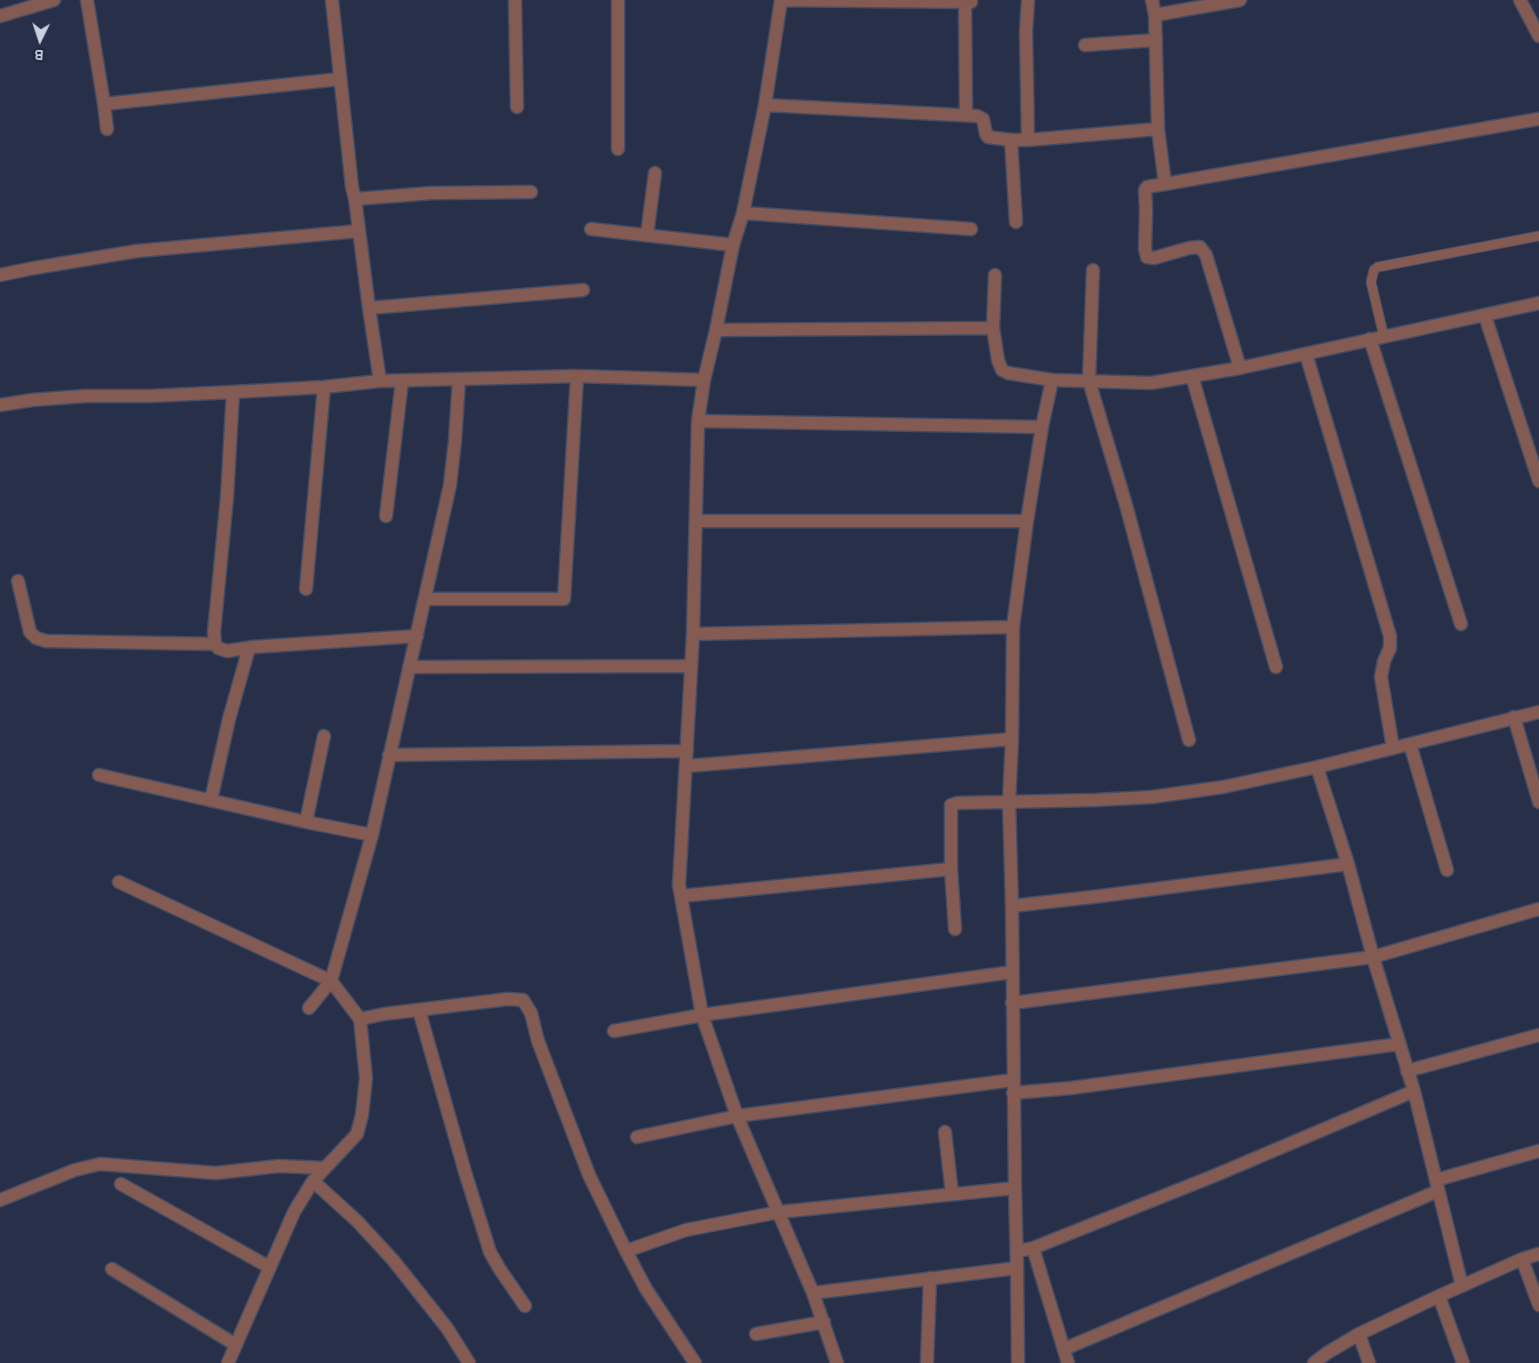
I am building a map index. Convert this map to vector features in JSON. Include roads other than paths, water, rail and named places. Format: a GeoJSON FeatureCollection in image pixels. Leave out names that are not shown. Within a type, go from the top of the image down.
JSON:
{"type":"FeatureCollection","features":[{"type":"Feature","properties":{"kind":"street"},"geometry":{"type":"LineString","coordinates":[[0,16],[54,0]]}},
{"type":"Feature","properties":{"kind":"street"},"geometry":{"type":"LineString","coordinates":[[87,0],[107,129]]}},
{"type":"Feature","properties":{"kind":"street"},"geometry":{"type":"LineString","coordinates":[[332,0],[352,186],[380,381]]}},
{"type":"Feature","properties":{"kind":"street"},"geometry":{"type":"LineString","coordinates":[[515,0],[518,107]]}},
{"type":"Feature","properties":{"kind":"street"},"geometry":{"type":"LineString","coordinates":[[618,0],[618,149]]}},
{"type":"Feature","properties":{"kind":"street"},"geometry":{"type":"LineString","coordinates":[[837,1363],[813,1293],[737,1116],[702,1015],[679,885],[694,634],[698,421],[704,380],[765,105],[781,0],[968,2],[966,115]]}},
{"type":"Feature","properties":{"kind":"street"},"geometry":{"type":"LineString","coordinates":[[1028,0],[1026,32],[1028,140]]}},
{"type":"Feature","properties":{"kind":"street"},"geometry":{"type":"LineString","coordinates":[[1152,0],[1155,15],[1158,129],[1165,184]]}},
{"type":"Feature","properties":{"kind":"street"},"geometry":{"type":"LineString","coordinates":[[1155,15],[1240,0]]}},
{"type":"Feature","properties":{"kind":"street"},"geometry":{"type":"LineString","coordinates":[[1520,0],[1539,36]]}},
{"type":"Feature","properties":{"kind":"street"},"geometry":{"type":"LineString","coordinates":[[1085,45],[1156,40]]}},
{"type":"Feature","properties":{"kind":"street"},"geometry":{"type":"LineString","coordinates":[[104,104],[340,79]]}},
{"type":"Feature","properties":{"kind":"street"},"geometry":{"type":"LineString","coordinates":[[765,105],[980,116],[984,122],[988,137],[1011,140],[1158,129]]}},
{"type":"Feature","properties":{"kind":"street"},"geometry":{"type":"LineString","coordinates":[[1240,368],[1206,255],[1200,247],[1189,248],[1154,258],[1147,256],[1145,249],[1145,190],[1147,187],[1539,119]]}},
{"type":"Feature","properties":{"kind":"street"},"geometry":{"type":"LineString","coordinates":[[1011,140],[1016,222]]}},
{"type":"Feature","properties":{"kind":"street"},"geometry":{"type":"LineString","coordinates":[[647,235],[655,173]]}},
{"type":"Feature","properties":{"kind":"street"},"geometry":{"type":"LineString","coordinates":[[355,199],[432,193],[531,192]]}},
{"type":"Feature","properties":{"kind":"street"},"geometry":{"type":"LineString","coordinates":[[742,212],[971,229]]}},
{"type":"Feature","properties":{"kind":"street"},"geometry":{"type":"LineString","coordinates":[[591,229],[733,245]]}},
{"type":"Feature","properties":{"kind":"street"},"geometry":{"type":"LineString","coordinates":[[0,275],[137,251],[359,231]]}},
{"type":"Feature","properties":{"kind":"street"},"geometry":{"type":"LineString","coordinates":[[1093,270],[1089,381],[1126,505],[1189,740]]}},
{"type":"Feature","properties":{"kind":"street"},"geometry":{"type":"LineString","coordinates":[[995,275],[993,328],[998,360],[1002,370],[1008,373],[1052,380],[1151,383],[1240,368],[1539,303]]}},
{"type":"Feature","properties":{"kind":"street"},"geometry":{"type":"LineString","coordinates":[[369,308],[583,290]]}},
{"type":"Feature","properties":{"kind":"street"},"geometry":{"type":"LineString","coordinates":[[1485,316],[1539,481]]}},
{"type":"Feature","properties":{"kind":"street"},"geometry":{"type":"LineString","coordinates":[[716,330],[993,328]]}},
{"type":"Feature","properties":{"kind":"street"},"geometry":{"type":"LineString","coordinates":[[1370,339],[1461,624]]}},
{"type":"Feature","properties":{"kind":"street"},"geometry":{"type":"LineString","coordinates":[[1306,354],[1390,636],[1390,648],[1384,661],[1381,677],[1394,748]]}},
{"type":"Feature","properties":{"kind":"street"},"geometry":{"type":"LineString","coordinates":[[0,405],[32,400],[85,396],[150,396],[233,392],[324,387],[380,381],[577,376],[704,380]]}},
{"type":"Feature","properties":{"kind":"street"},"geometry":{"type":"LineString","coordinates":[[425,599],[564,599],[577,376]]}},
{"type":"Feature","properties":{"kind":"street"},"geometry":{"type":"LineString","coordinates":[[1192,376],[1276,668]]}},
{"type":"Feature","properties":{"kind":"street"},"geometry":{"type":"LineString","coordinates":[[309,1008],[331,981],[372,835],[450,485],[459,379]]}},
{"type":"Feature","properties":{"kind":"street"},"geometry":{"type":"LineString","coordinates":[[1018,1363],[1018,1252],[1015,1188],[1009,802],[1012,739],[1013,627],[1027,521],[1042,427],[1052,380]]}},
{"type":"Feature","properties":{"kind":"street"},"geometry":{"type":"LineString","coordinates":[[386,516],[402,381]]}},
{"type":"Feature","properties":{"kind":"street"},"geometry":{"type":"LineString","coordinates":[[306,589],[324,387]]}},
{"type":"Feature","properties":{"kind":"street"},"geometry":{"type":"LineString","coordinates":[[233,392],[227,497],[214,632],[215,644],[218,648],[227,651],[253,647],[416,636]]}},
{"type":"Feature","properties":{"kind":"street"},"geometry":{"type":"LineString","coordinates":[[698,421],[1042,427]]}},
{"type":"Feature","properties":{"kind":"street"},"geometry":{"type":"LineString","coordinates":[[696,521],[1027,521]]}},
{"type":"Feature","properties":{"kind":"street"},"geometry":{"type":"LineString","coordinates":[[18,581],[30,632],[36,638],[46,641],[215,644]]}},
{"type":"Feature","properties":{"kind":"street"},"geometry":{"type":"LineString","coordinates":[[694,634],[1013,627]]}},
{"type":"Feature","properties":{"kind":"street"},"geometry":{"type":"LineString","coordinates":[[211,800],[229,719],[250,648]]}},
{"type":"Feature","properties":{"kind":"street"},"geometry":{"type":"LineString","coordinates":[[410,667],[691,666]]}},
{"type":"Feature","properties":{"kind":"street"},"geometry":{"type":"LineString","coordinates":[[955,929],[951,870],[951,805],[957,802],[1096,800],[1152,796],[1223,786],[1317,767],[1539,712]]}},
{"type":"Feature","properties":{"kind":"street"},"geometry":{"type":"LineString","coordinates":[[1514,717],[1539,802]]}},
{"type":"Feature","properties":{"kind":"street"},"geometry":{"type":"LineString","coordinates":[[306,822],[324,736]]}},
{"type":"Feature","properties":{"kind":"street"},"geometry":{"type":"LineString","coordinates":[[687,766],[1012,739]]}},
{"type":"Feature","properties":{"kind":"street"},"geometry":{"type":"LineString","coordinates":[[1410,744],[1447,870]]}},
{"type":"Feature","properties":{"kind":"street"},"geometry":{"type":"LineString","coordinates":[[389,755],[687,751]]}},
{"type":"Feature","properties":{"kind":"street"},"geometry":{"type":"LineString","coordinates":[[1317,767],[1348,864],[1398,1044],[1414,1091],[1462,1286]]}},
{"type":"Feature","properties":{"kind":"street"},"geometry":{"type":"LineString","coordinates":[[99,775],[372,835]]}},
{"type":"Feature","properties":{"kind":"street"},"geometry":{"type":"LineString","coordinates":[[1012,906],[1348,864]]}},
{"type":"Feature","properties":{"kind":"street"},"geometry":{"type":"LineString","coordinates":[[681,896],[951,870]]}},
{"type":"Feature","properties":{"kind":"street"},"geometry":{"type":"LineString","coordinates":[[119,882],[331,981],[360,1020],[366,1078],[362,1115],[357,1134],[313,1181],[294,1212],[228,1363]]}},
{"type":"Feature","properties":{"kind":"street"},"geometry":{"type":"LineString","coordinates":[[1012,1003],[1373,957],[1539,909]]}},
{"type":"Feature","properties":{"kind":"street"},"geometry":{"type":"LineString","coordinates":[[614,1031],[702,1015],[1012,972]]}},
{"type":"Feature","properties":{"kind":"street"},"geometry":{"type":"LineString","coordinates":[[360,1020],[384,1014],[508,999],[522,1000],[531,1013],[538,1041],[589,1175],[646,1289],[695,1363]]}},
{"type":"Feature","properties":{"kind":"street"},"geometry":{"type":"LineString","coordinates":[[419,1010],[490,1252],[525,1306]]}},
{"type":"Feature","properties":{"kind":"street"},"geometry":{"type":"LineString","coordinates":[[1407,1071],[1539,1035]]}},
{"type":"Feature","properties":{"kind":"street"},"geometry":{"type":"LineString","coordinates":[[637,1137],[737,1116],[1013,1086],[1070,1088],[1398,1044]]}},
{"type":"Feature","properties":{"kind":"street"},"geometry":{"type":"LineString","coordinates":[[1018,1252],[1033,1248],[1216,1175],[1414,1091]]}},
{"type":"Feature","properties":{"kind":"street"},"geometry":{"type":"LineString","coordinates":[[945,1132],[952,1194]]}},
{"type":"Feature","properties":{"kind":"street"},"geometry":{"type":"LineString","coordinates":[[1064,1349],[1437,1186],[1539,1150]]}},
{"type":"Feature","properties":{"kind":"street"},"geometry":{"type":"LineString","coordinates":[[0,1200],[75,1170],[100,1164],[216,1173],[279,1166],[324,1168]]}},
{"type":"Feature","properties":{"kind":"street"},"geometry":{"type":"LineString","coordinates":[[313,1181],[357,1220],[392,1260],[447,1328],[470,1363]]}},
{"type":"Feature","properties":{"kind":"street"},"geometry":{"type":"LineString","coordinates":[[121,1184],[269,1267]]}},
{"type":"Feature","properties":{"kind":"street"},"geometry":{"type":"LineString","coordinates":[[626,1252],[686,1230],[779,1212],[1015,1188]]}},
{"type":"Feature","properties":{"kind":"street"},"geometry":{"type":"LineString","coordinates":[[1033,1248],[1068,1363]]}},
{"type":"Feature","properties":{"kind":"street"},"geometry":{"type":"LineString","coordinates":[[1314,1363],[1359,1334],[1439,1296],[1539,1254]]}},
{"type":"Feature","properties":{"kind":"street"},"geometry":{"type":"LineString","coordinates":[[1522,1260],[1539,1305]]}},
{"type":"Feature","properties":{"kind":"street"},"geometry":{"type":"LineString","coordinates":[[813,1293],[1017,1268]]}},
{"type":"Feature","properties":{"kind":"street"},"geometry":{"type":"LineString","coordinates":[[112,1269],[236,1345]]}},
{"type":"Feature","properties":{"kind":"street"},"geometry":{"type":"LineString","coordinates":[[927,1363],[930,1278]]}},
{"type":"Feature","properties":{"kind":"street"},"geometry":{"type":"LineString","coordinates":[[1439,1296],[1463,1363]]}},
{"type":"Feature","properties":{"kind":"street"},"geometry":{"type":"LineString","coordinates":[[756,1334],[824,1322]]}},
{"type":"Feature","properties":{"kind":"street"},"geometry":{"type":"LineString","coordinates":[[1359,1334],[1369,1363]]}},
{"type":"Feature","properties":{"kind":"lane"},"geometry":{"type":"LineString","coordinates":[[1384,337],[1371,282],[1374,270],[1378,267],[1539,236]]}}]}
